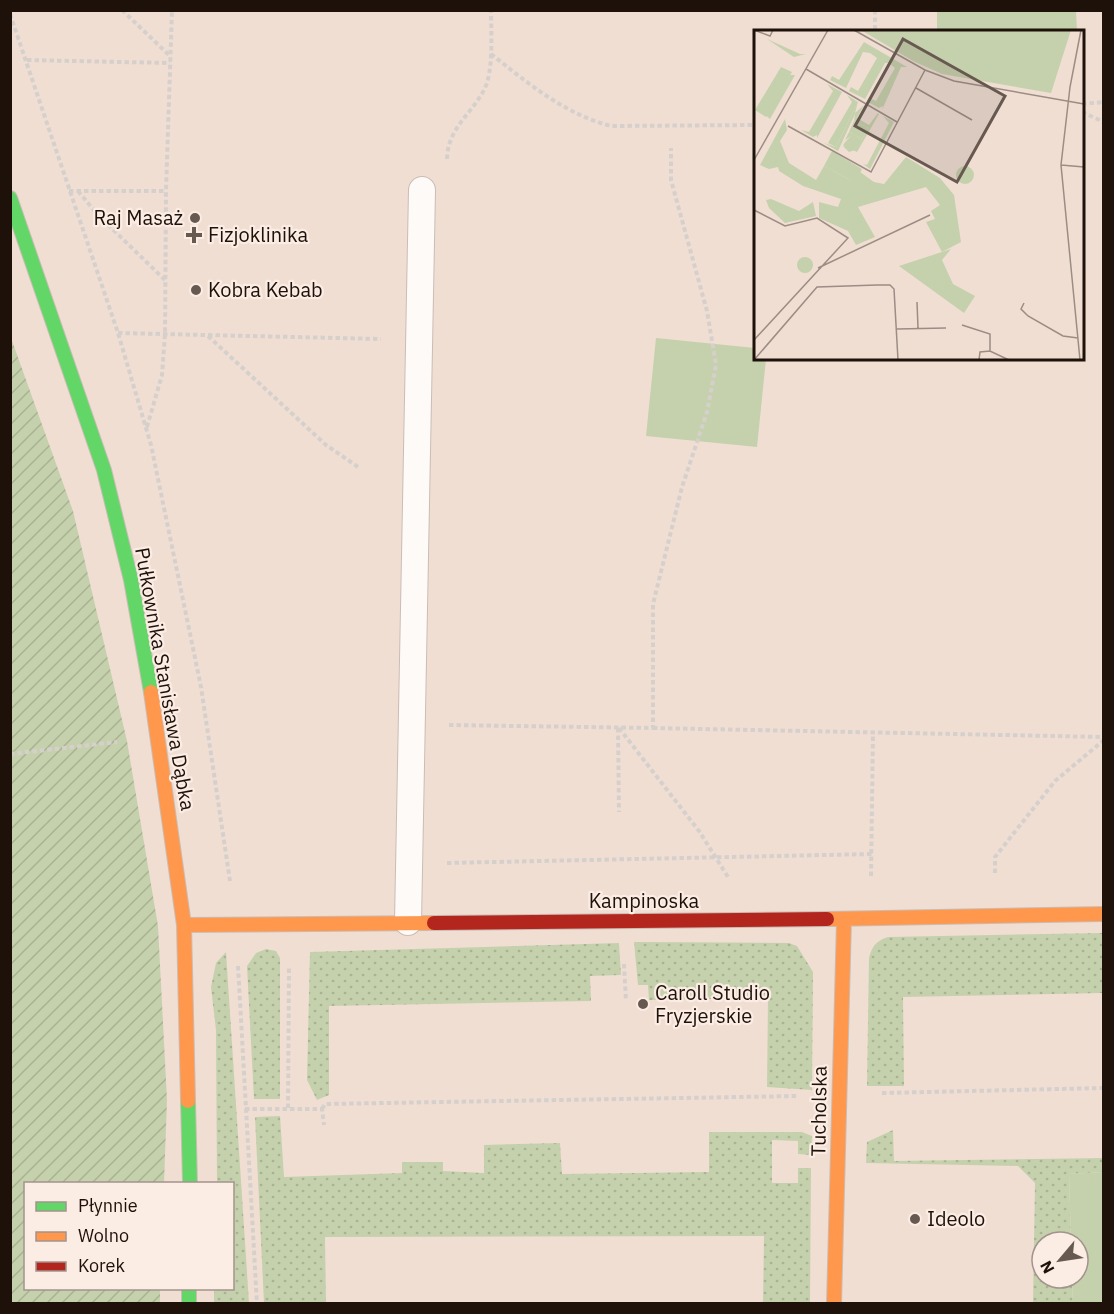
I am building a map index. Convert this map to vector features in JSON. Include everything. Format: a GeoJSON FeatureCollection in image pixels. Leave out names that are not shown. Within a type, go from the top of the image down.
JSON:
{"type":"FeatureCollection","features":[{"type":"Feature","properties":{"kind":"street","name":"Pułkownika Stanisława Dąbka"},"geometry":{"type":"LineString","coordinates":[[10,198],[104,470],[131,580],[159,738],[184,925],[190,1182]]}},
{"type":"Feature","properties":{"kind":"street","name":"Kampinoska"},"geometry":{"type":"LineString","coordinates":[[184,925],[844,920],[1104,914]]}},
{"type":"Feature","properties":{"kind":"street","name":"Tucholska"},"geometry":{"type":"LineString","coordinates":[[834,1304],[844,920]]}},
{"type":"Feature","properties":{"kind":"lane"},"geometry":{"type":"LineString","coordinates":[[408,922],[422,190]]}},
{"type":"Feature","properties":{"kind":"path"},"geometry":{"type":"LineString","coordinates":[[122,10],[170,56]]}},
{"type":"Feature","properties":{"kind":"path"},"geometry":{"type":"LineString","coordinates":[[146,429],[162,375],[165,334],[166,191],[172,10]]}},
{"type":"Feature","properties":{"kind":"path"},"geometry":{"type":"LineString","coordinates":[[875,10],[875,30]]}},
{"type":"Feature","properties":{"kind":"path"},"geometry":{"type":"LineString","coordinates":[[491,54],[540,92],[590,120],[611,126],[754,125]]}},
{"type":"Feature","properties":{"kind":"path"},"geometry":{"type":"LineString","coordinates":[[27,60],[170,63]]}},
{"type":"Feature","properties":{"kind":"path"},"geometry":{"type":"LineString","coordinates":[[1084,104],[1104,102]]}},
{"type":"Feature","properties":{"kind":"path"},"geometry":{"type":"LineString","coordinates":[[1084,112],[1104,122]]}},
{"type":"Feature","properties":{"kind":"path"},"geometry":{"type":"LineString","coordinates":[[652,728],[653,604],[682,487],[707,412],[716,365],[707,311],[671,180],[670,148]]}},
{"type":"Feature","properties":{"kind":"path"},"geometry":{"type":"LineString","coordinates":[[69,191],[166,191]]}},
{"type":"Feature","properties":{"kind":"path"},"geometry":{"type":"LineString","coordinates":[[78,191],[98,215],[165,281]]}},
{"type":"Feature","properties":{"kind":"path"},"geometry":{"type":"LineString","coordinates":[[118,333],[420,340]]}},
{"type":"Feature","properties":{"kind":"path"},"geometry":{"type":"LineString","coordinates":[[208,336],[326,445],[358,467]]}},
{"type":"Feature","properties":{"kind":"path"},"geometry":{"type":"LineString","coordinates":[[439,725],[1104,739]]}},
{"type":"Feature","properties":{"kind":"path"},"geometry":{"type":"LineString","coordinates":[[618,728],[620,812]]}},
{"type":"Feature","properties":{"kind":"path"},"geometry":{"type":"LineString","coordinates":[[618,728],[699,831],[756,920]]}},
{"type":"Feature","properties":{"kind":"path"},"geometry":{"type":"LineString","coordinates":[[870,919],[873,733]]}},
{"type":"Feature","properties":{"kind":"path"},"geometry":{"type":"LineString","coordinates":[[10,754],[159,738]]}},
{"type":"Feature","properties":{"kind":"path"},"geometry":{"type":"LineString","coordinates":[[996,916],[995,857],[1055,781],[1104,739]]}},
{"type":"Feature","properties":{"kind":"path"},"geometry":{"type":"LineString","coordinates":[[440,863],[872,854]]}},
{"type":"Feature","properties":{"kind":"path"},"geometry":{"type":"LineString","coordinates":[[623,958],[626,1001]]}},
{"type":"Feature","properties":{"kind":"path"},"geometry":{"type":"LineString","coordinates":[[288,1108],[289,965]]}},
{"type":"Feature","properties":{"kind":"path"},"geometry":{"type":"LineString","coordinates":[[874,1094],[1104,1088]]}},
{"type":"Feature","properties":{"kind":"path"},"geometry":{"type":"LineString","coordinates":[[324,1125],[322,1109],[325,1104],[808,1096]]}},
{"type":"Feature","properties":{"kind":"path"},"geometry":{"type":"LineString","coordinates":[[245,1109],[322,1109]]}},
{"type":"Feature","properties":{"kind":"green space"},"geometry":{"type":"Polygon","coordinates":[[[937,11],[1076,11],[1077,30],[937,30],[937,11]]]}},
{"type":"Feature","properties":{"kind":"green space"},"geometry":{"type":"Polygon","coordinates":[[[11,338],[73,511],[127,741],[158,926],[167,1100],[164,1182],[24,1182],[24,1290],[160,1290],[160,1303],[11,1303],[11,338]]]}},
{"type":"Feature","properties":{"kind":"green space"},"geometry":{"type":"Polygon","coordinates":[[[656,338],[754,348],[754,360],[766,360],[757,447],[646,436],[656,338]]]}},
{"type":"Feature","properties":{"kind":"green space"},"geometry":{"type":"Polygon","coordinates":[[[1103,933],[1103,993],[903,997],[904,1086],[867,1086],[869,958],[873,947],[880,940],[888,937],[1103,933]]]}},
{"type":"Feature","properties":{"kind":"green space"},"geometry":{"type":"Polygon","coordinates":[[[634,942],[789,943],[797,946],[813,972],[812,1090],[767,1087],[768,998],[649,1000],[648,985],[638,985],[634,942]]]}},
{"type":"Feature","properties":{"kind":"green space"},"geometry":{"type":"Polygon","coordinates":[[[619,943],[621,975],[590,976],[591,1001],[329,1006],[329,1095],[317,1100],[307,1080],[310,952],[619,943]]]}},
{"type":"Feature","properties":{"kind":"green space"},"geometry":{"type":"Polygon","coordinates":[[[266,949],[276,951],[280,958],[280,1099],[254,1099],[247,966],[256,953],[266,949]]]}},
{"type":"Feature","properties":{"kind":"green space"},"geometry":{"type":"Polygon","coordinates":[[[226,952],[249,1303],[214,1303],[214,1290],[234,1290],[234,1182],[217,1182],[216,1030],[211,987],[216,963],[226,952]]]}},
{"type":"Feature","properties":{"kind":"green space"},"geometry":{"type":"Polygon","coordinates":[[[280,1116],[284,1177],[402,1173],[402,1162],[443,1162],[443,1171],[484,1173],[484,1145],[560,1143],[562,1174],[709,1172],[709,1132],[802,1132],[812,1136],[811,1155],[798,1154],[798,1141],[772,1140],[772,1183],[798,1183],[798,1168],[811,1168],[810,1303],[763,1303],[764,1236],[325,1237],[326,1303],[264,1303],[255,1117],[280,1116]]]}},
{"type":"Feature","properties":{"kind":"green space"},"geometry":{"type":"Polygon","coordinates":[[[893,1130],[894,1161],[1103,1158],[1103,1172],[1069,1174],[1071,1230],[1034,1230],[1035,1183],[1018,1166],[866,1163],[867,1142],[893,1130]]]}},
{"type":"Feature","properties":{"kind":"green space"},"geometry":{"type":"Polygon","coordinates":[[[1103,1172],[1103,1303],[1073,1303],[1072,1290],[1090,1290],[1090,1230],[1071,1230],[1069,1174],[1103,1172]]]}},
{"type":"Feature","properties":{"kind":"green space"},"geometry":{"type":"Polygon","coordinates":[[[1033,1290],[1072,1290],[1073,1303],[1033,1303],[1033,1290]]]}},
{"type":"Feature","properties":{"kind":"traffic: fast"},"geometry":{"type":"LineString","coordinates":[[10,198],[104,470],[131,580],[151,692]]}},
{"type":"Feature","properties":{"kind":"traffic: fast"},"geometry":{"type":"LineString","coordinates":[[188,1101],[190,1182]]}},
{"type":"Feature","properties":{"kind":"traffic: fast"},"geometry":{"type":"LineString","coordinates":[[189,1290],[189,1304]]}},
{"type":"Feature","properties":{"kind":"traffic: slow"},"geometry":{"type":"LineString","coordinates":[[151,692],[184,925],[188,1101]]}},
{"type":"Feature","properties":{"kind":"traffic: slow"},"geometry":{"type":"LineString","coordinates":[[827,919],[1104,914]]}},
{"type":"Feature","properties":{"kind":"traffic: slow"},"geometry":{"type":"LineString","coordinates":[[834,1304],[844,920]]}},
{"type":"Feature","properties":{"kind":"traffic: slow"},"geometry":{"type":"LineString","coordinates":[[184,925],[434,923]]}},
{"type":"Feature","properties":{"kind":"traffic: jam"},"geometry":{"type":"LineString","coordinates":[[434,923],[827,919]]}},
{"type":"Feature","properties":{"kind":"place","name":"Raj Masaż"},"geometry":{"type":"Point","coordinates":[195,218]}},
{"type":"Feature","properties":{"kind":"place","name":"Fizjoklinika"},"geometry":{"type":"Point","coordinates":[194,235]}},
{"type":"Feature","properties":{"kind":"place","name":"Kobra Kebab"},"geometry":{"type":"Point","coordinates":[196,290]}},
{"type":"Feature","properties":{"kind":"place","name":"Caroll Studio Fryzjerskie"},"geometry":{"type":"Point","coordinates":[643,1004]}},
{"type":"Feature","properties":{"kind":"place","name":"Ideolo"},"geometry":{"type":"Point","coordinates":[915,1219]}}]}
